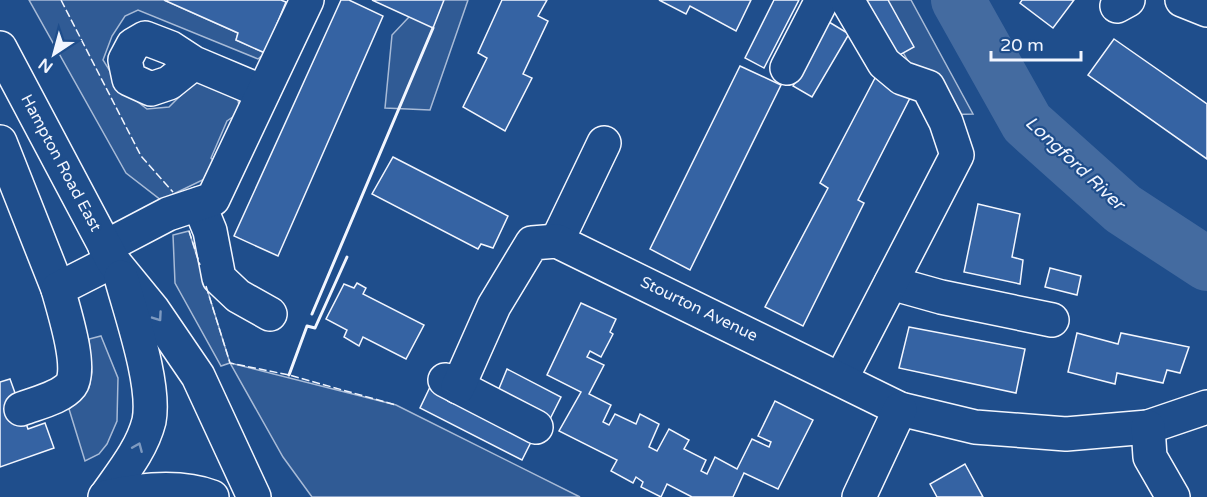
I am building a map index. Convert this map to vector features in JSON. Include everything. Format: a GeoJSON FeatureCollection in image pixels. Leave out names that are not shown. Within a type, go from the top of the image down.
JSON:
{"type":"FeatureCollection","features":[{"type":"Feature","properties":{"kind":"street","name":"Hampton Road East"},"geometry":{"type":"LineString","coordinates":[[113,260],[168,214],[213,199],[307,0]]}},
{"type":"Feature","properties":{"kind":"street"},"geometry":{"type":"LineString","coordinates":[[786,68],[822,0]]}},
{"type":"Feature","properties":{"kind":"street"},"geometry":{"type":"LineString","coordinates":[[841,379],[957,155],[946,122],[928,87],[902,78],[884,63],[847,0]]}},
{"type":"Feature","properties":{"kind":"street","name":"Hampton Road East"},"geometry":{"type":"LineString","coordinates":[[0,48],[113,260],[153,310],[198,376],[254,497]]}},
{"type":"Feature","properties":{"kind":"street"},"geometry":{"type":"LineString","coordinates":[[194,63],[262,92]]}},
{"type":"Feature","properties":{"kind":"street"},"geometry":{"type":"LineString","coordinates":[[0,142],[58,289],[69,333],[75,375],[71,385],[59,394],[21,409]]}},
{"type":"Feature","properties":{"kind":"street"},"geometry":{"type":"LineString","coordinates":[[536,427],[456,378],[494,306],[532,243],[557,241],[604,143]]}},
{"type":"Feature","properties":{"kind":"street"},"geometry":{"type":"LineString","coordinates":[[199,204],[210,231],[219,278],[238,296],[270,314]]}},
{"type":"Feature","properties":{"kind":"street","name":"Stourton Avenue"},"geometry":{"type":"LineString","coordinates":[[557,241],[900,409],[975,427],[1066,434],[1148,427],[1207,407]]}},
{"type":"Feature","properties":{"kind":"street","name":"Hampton Road East"},"geometry":{"type":"LineString","coordinates":[[106,497],[135,455],[149,420],[148,385],[113,260]]}},
{"type":"Feature","properties":{"kind":"street"},"geometry":{"type":"LineString","coordinates":[[58,289],[113,260]]}},
{"type":"Feature","properties":{"kind":"street"},"geometry":{"type":"LineString","coordinates":[[891,283],[941,297],[1052,320]]}},
{"type":"Feature","properties":{"kind":"street"},"geometry":{"type":"LineString","coordinates":[[860,497],[900,409]]}},
{"type":"Feature","properties":{"kind":"street"},"geometry":{"type":"LineString","coordinates":[[1148,427],[1150,457],[1173,497]]}},
{"type":"Feature","properties":{"kind":"street"},"geometry":{"type":"LineString","coordinates":[[106,497],[154,491],[204,494],[212,497]]}},
{"type":"Feature","properties":{"kind":"shaded area"},"geometry":{"type":"Polygon","coordinates":[[[29,0],[164,0],[238,33],[236,40],[265,53],[258,59],[138,10],[125,16],[112,36],[103,60],[121,89],[147,109],[169,107],[190,86],[199,81],[231,93],[238,100],[240,112],[227,121],[211,158],[218,165],[213,175],[161,200],[126,173],[29,0]]]}},
{"type":"Feature","properties":{"kind":"shaded area"},"geometry":{"type":"Polygon","coordinates":[[[425,0],[468,0],[430,110],[385,108],[392,35],[425,0]]]}},
{"type":"Feature","properties":{"kind":"shaded area"},"geometry":{"type":"Polygon","coordinates":[[[873,0],[911,0],[973,114],[939,115],[873,0]]]}},
{"type":"Feature","properties":{"kind":"shaded area"},"geometry":{"type":"Polygon","coordinates":[[[189,231],[230,363],[221,366],[175,283],[173,235],[189,231]]]}},
{"type":"Feature","properties":{"kind":"shaded area"},"geometry":{"type":"Polygon","coordinates":[[[101,336],[118,378],[117,421],[107,444],[99,454],[85,461],[69,409],[89,388],[92,372],[89,339],[101,336]]]}},
{"type":"Feature","properties":{"kind":"shaded area"},"geometry":{"type":"Polygon","coordinates":[[[230,363],[396,405],[580,497],[312,497],[283,457],[230,363]]]}},
{"type":"Feature","properties":{"kind":"building"},"geometry":{"type":"Polygon","coordinates":[[[164,0],[281,0],[286,2],[265,53],[236,40],[238,33],[164,0]]]}},
{"type":"Feature","properties":{"kind":"building"},"geometry":{"type":"Polygon","coordinates":[[[341,0],[349,0],[383,16],[278,256],[234,236],[341,0]]]}},
{"type":"Feature","properties":{"kind":"building"},"geometry":{"type":"Polygon","coordinates":[[[372,0],[444,0],[433,28],[372,0]]]}},
{"type":"Feature","properties":{"kind":"building"},"geometry":{"type":"Polygon","coordinates":[[[502,0],[547,0],[538,16],[548,21],[523,74],[532,78],[505,131],[463,107],[487,58],[478,53],[502,0]]]}},
{"type":"Feature","properties":{"kind":"building"},"geometry":{"type":"Polygon","coordinates":[[[659,0],[751,0],[736,31],[690,6],[686,14],[659,0]]]}},
{"type":"Feature","properties":{"kind":"building"},"geometry":{"type":"Polygon","coordinates":[[[774,0],[799,0],[764,68],[745,58],[774,0]]]}},
{"type":"Feature","properties":{"kind":"building"},"geometry":{"type":"Polygon","coordinates":[[[864,0],[888,0],[914,47],[896,57],[864,0]]]}},
{"type":"Feature","properties":{"kind":"building"},"geometry":{"type":"Polygon","coordinates":[[[1022,0],[1074,0],[1053,28],[1020,3],[1022,0]]]}},
{"type":"Feature","properties":{"kind":"building"},"geometry":{"type":"Polygon","coordinates":[[[829,22],[849,34],[812,97],[793,86],[829,22]]]}},
{"type":"Feature","properties":{"kind":"building"},"geometry":{"type":"Polygon","coordinates":[[[1114,39],[1207,104],[1207,159],[1088,75],[1114,39]]]}},
{"type":"Feature","properties":{"kind":"building"},"geometry":{"type":"Polygon","coordinates":[[[740,66],[781,85],[690,270],[650,249],[740,66]]]}},
{"type":"Feature","properties":{"kind":"building"},"geometry":{"type":"Polygon","coordinates":[[[875,78],[911,96],[858,200],[864,203],[803,326],[765,307],[828,188],[820,183],[875,78]]]}},
{"type":"Feature","properties":{"kind":"building"},"geometry":{"type":"Polygon","coordinates":[[[393,157],[508,216],[493,248],[481,244],[478,249],[372,194],[393,157]]]}},
{"type":"Feature","properties":{"kind":"building"},"geometry":{"type":"Polygon","coordinates":[[[978,204],[1020,214],[1012,257],[1023,260],[1020,284],[964,272],[978,204]]]}},
{"type":"Feature","properties":{"kind":"building"},"geometry":{"type":"Polygon","coordinates":[[[1050,268],[1081,276],[1077,295],[1045,287],[1050,268]]]}},
{"type":"Feature","properties":{"kind":"building"},"geometry":{"type":"Polygon","coordinates":[[[357,283],[366,288],[363,294],[424,325],[406,359],[363,337],[359,346],[344,337],[347,330],[326,319],[344,284],[354,288],[357,283]]]}},
{"type":"Feature","properties":{"kind":"building"},"geometry":{"type":"Polygon","coordinates":[[[581,303],[616,319],[610,332],[613,334],[601,357],[590,351],[587,357],[604,365],[589,394],[611,405],[603,422],[609,425],[615,414],[636,424],[640,414],[659,424],[649,447],[657,451],[669,429],[689,440],[684,449],[706,460],[701,471],[707,474],[715,457],[737,469],[752,439],[769,447],[771,442],[758,436],[775,401],[813,420],[778,489],[744,473],[733,497],[692,497],[667,484],[661,497],[641,487],[643,482],[636,477],[633,483],[611,471],[617,460],[559,431],[581,392],[547,375],[581,303]]]}},
{"type":"Feature","properties":{"kind":"building"},"geometry":{"type":"Polygon","coordinates":[[[909,327],[1025,349],[1016,393],[899,368],[909,327]]]}},
{"type":"Feature","properties":{"kind":"building"},"geometry":{"type":"Polygon","coordinates":[[[1077,333],[1118,344],[1121,333],[1189,347],[1180,373],[1167,370],[1163,383],[1117,373],[1115,384],[1068,372],[1077,333]]]}},
{"type":"Feature","properties":{"kind":"building"},"geometry":{"type":"Polygon","coordinates":[[[507,369],[561,397],[550,419],[498,391],[507,369]]]}},
{"type":"Feature","properties":{"kind":"building"},"geometry":{"type":"Polygon","coordinates":[[[10,379],[28,429],[45,423],[54,448],[0,467],[0,382],[10,379]]]}},
{"type":"Feature","properties":{"kind":"building"},"geometry":{"type":"Polygon","coordinates":[[[430,387],[532,440],[522,460],[420,408],[430,387]]]}},
{"type":"Feature","properties":{"kind":"building"},"geometry":{"type":"Polygon","coordinates":[[[965,464],[983,497],[937,497],[930,484],[965,464]]]}},
{"type":"Feature","properties":{"kind":"waterway","name":"Longford River"},"geometry":{"type":"LineString","coordinates":[[958,0],[1027,123],[1123,209],[1207,264]]}},
{"type":"Feature","properties":{"kind":"fence"},"geometry":{"type":"LineString","coordinates":[[61,0],[141,156],[173,192]]}},
{"type":"Feature","properties":{"kind":"fence"},"geometry":{"type":"LineString","coordinates":[[189,231],[200,265]]}},
{"type":"Feature","properties":{"kind":"fence"},"geometry":{"type":"LineString","coordinates":[[206,286],[230,363],[289,375],[396,405]]}},
{"type":"Feature","properties":{"kind":"wall"},"geometry":{"type":"LineString","coordinates":[[312,314],[433,28]]}},
{"type":"Feature","properties":{"kind":"wall"},"geometry":{"type":"LineString","coordinates":[[289,375],[307,326],[315,328],[347,257]]}}]}
